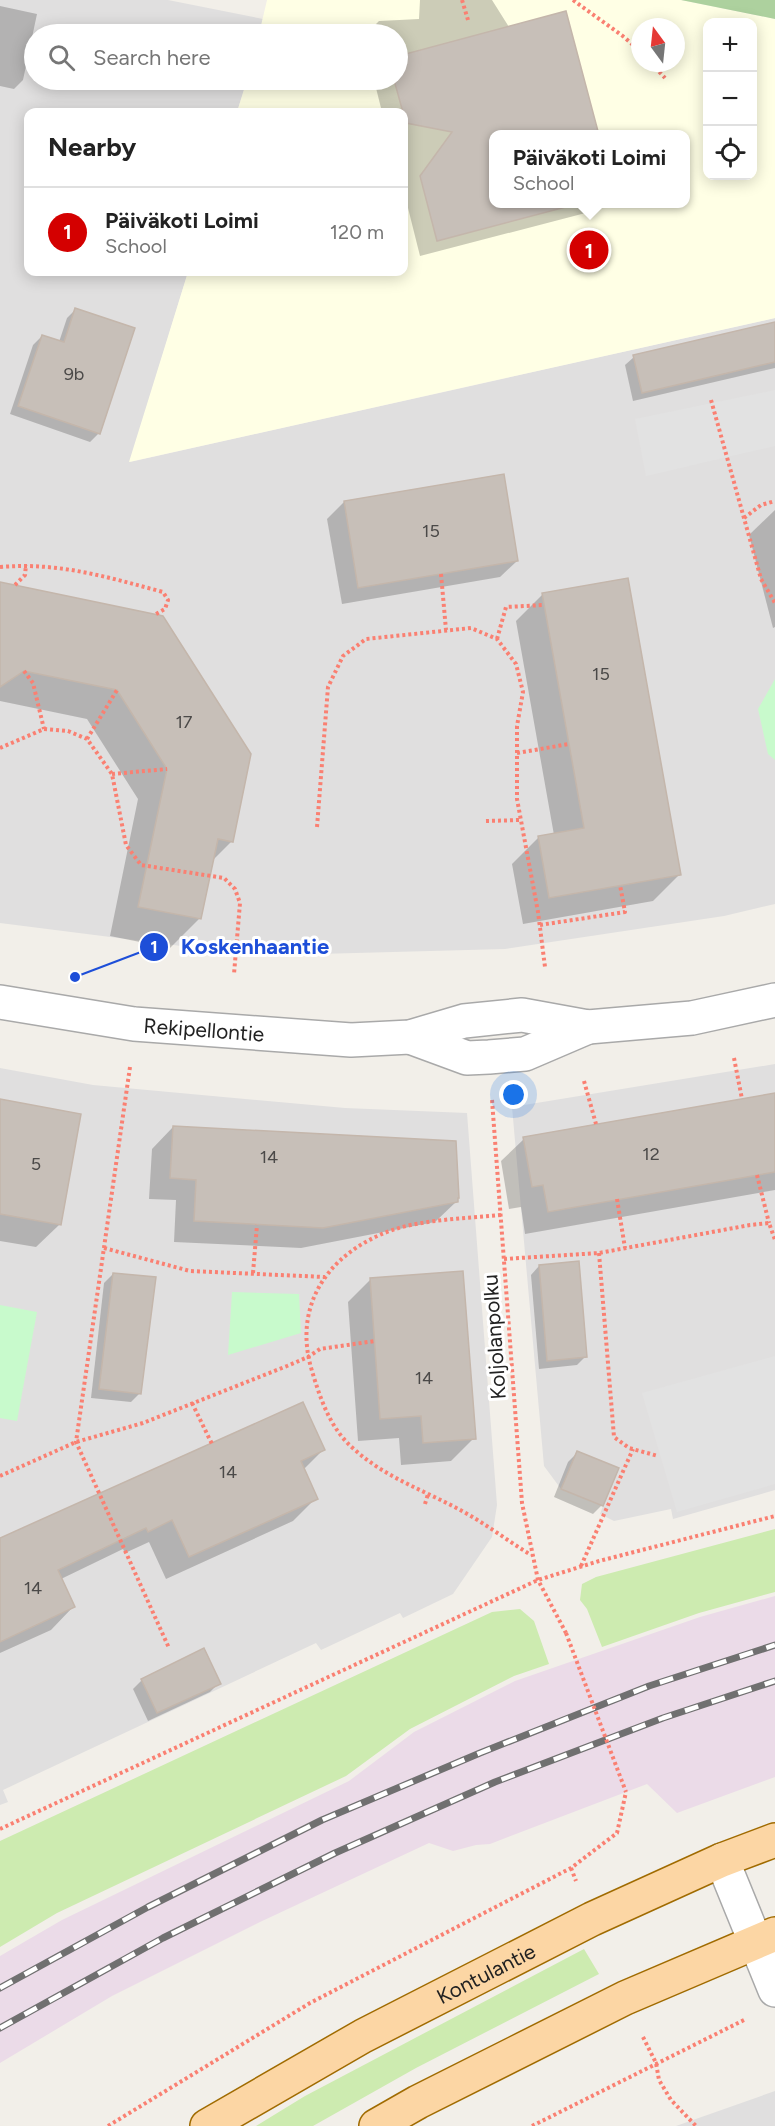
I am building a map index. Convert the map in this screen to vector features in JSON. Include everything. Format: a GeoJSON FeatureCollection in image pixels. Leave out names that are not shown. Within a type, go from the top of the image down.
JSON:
{"type":"FeatureCollection","features":[{"type":"Feature","properties":{"kind":"main road","name":"Kontulantie"},"geometry":{"type":"LineString","coordinates":[[207,2126],[363,2036],[592,1919],[722,1860],[775,1840]]}},
{"type":"Feature","properties":{"kind":"main road"},"geometry":{"type":"LineString","coordinates":[[376,2126],[418,2102],[625,1998],[766,1937]]}},
{"type":"Feature","properties":{"kind":"street","name":"Rekipellontie"},"geometry":{"type":"LineString","coordinates":[[0,1002],[134,1024],[340,1039],[410,1037],[464,1021],[522,1015],[588,1027],[692,1018],[775,1000]]}},
{"type":"Feature","properties":{"kind":"street"},"geometry":{"type":"LineString","coordinates":[[722,1860],[766,1937],[775,1990]]}},
{"type":"Feature","properties":{"kind":"path"},"geometry":{"type":"LineString","coordinates":[[462,0],[468,20]]}},
{"type":"Feature","properties":{"kind":"path"},"geometry":{"type":"LineString","coordinates":[[573,0],[631,43]]}},
{"type":"Feature","properties":{"kind":"path"},"geometry":{"type":"LineString","coordinates":[[659,72],[665,78]]}},
{"type":"Feature","properties":{"kind":"path"},"geometry":{"type":"LineString","coordinates":[[711,400],[761,579],[775,603]]}},
{"type":"Feature","properties":{"kind":"path"},"geometry":{"type":"LineString","coordinates":[[744,518],[761,505],[775,501]]}},
{"type":"Feature","properties":{"kind":"path"},"geometry":{"type":"LineString","coordinates":[[0,567],[26,565],[82,570],[163,592],[168,600],[165,609],[156,614]]}},
{"type":"Feature","properties":{"kind":"path"},"geometry":{"type":"LineString","coordinates":[[15,585],[25,575],[26,565]]}},
{"type":"Feature","properties":{"kind":"path"},"geometry":{"type":"LineString","coordinates":[[441,574],[446,630]]}},
{"type":"Feature","properties":{"kind":"path"},"geometry":{"type":"LineString","coordinates":[[497,639],[506,607],[544,605]]}},
{"type":"Feature","properties":{"kind":"path"},"geometry":{"type":"LineString","coordinates":[[317,827],[328,687],[343,656],[366,639],[446,630],[471,628],[497,639],[516,664],[523,692],[517,726],[517,799],[540,925],[545,968]]}},
{"type":"Feature","properties":{"kind":"path"},"geometry":{"type":"LineString","coordinates":[[24,671],[33,683],[44,729]]}},
{"type":"Feature","properties":{"kind":"path"},"geometry":{"type":"LineString","coordinates":[[87,740],[117,690]]}},
{"type":"Feature","properties":{"kind":"path"},"geometry":{"type":"LineString","coordinates":[[0,748],[44,729],[68,731],[87,740],[112,774],[126,845],[141,865],[224,878],[235,889],[240,903],[234,974]]}},
{"type":"Feature","properties":{"kind":"path"},"geometry":{"type":"LineString","coordinates":[[517,753],[569,744]]}},
{"type":"Feature","properties":{"kind":"path"},"geometry":{"type":"LineString","coordinates":[[112,774],[167,769]]}},
{"type":"Feature","properties":{"kind":"path"},"geometry":{"type":"LineString","coordinates":[[486,821],[520,820]]}},
{"type":"Feature","properties":{"kind":"path"},"geometry":{"type":"LineString","coordinates":[[540,925],[625,912],[620,885]]}},
{"type":"Feature","properties":{"kind":"path"},"geometry":{"type":"LineString","coordinates":[[134,1024],[76,1442],[169,1648]]}},
{"type":"Feature","properties":{"kind":"path"},"geometry":{"type":"LineString","coordinates":[[734,1058],[742,1099]]}},
{"type":"Feature","properties":{"kind":"path"},"geometry":{"type":"LineString","coordinates":[[584,1081],[596,1124]]}},
{"type":"Feature","properties":{"kind":"path","name":"Koljolanpolku"},"geometry":{"type":"LineString","coordinates":[[108,2126],[310,2002],[571,1868],[617,1833],[626,1792],[566,1633],[538,1580],[522,1503],[491,1090]]}},
{"type":"Feature","properties":{"kind":"path"},"geometry":{"type":"LineString","coordinates":[[757,1175],[775,1240]]}},
{"type":"Feature","properties":{"kind":"path"},"geometry":{"type":"LineString","coordinates":[[617,1199],[625,1248]]}},
{"type":"Feature","properties":{"kind":"path"},"geometry":{"type":"LineString","coordinates":[[501,1215],[431,1221],[403,1227],[362,1243],[343,1258],[325,1277],[308,1312],[306,1346],[321,1401],[337,1432],[355,1450],[386,1473],[462,1511],[531,1555]]}},
{"type":"Feature","properties":{"kind":"path"},"geometry":{"type":"LineString","coordinates":[[504,1259],[599,1253],[770,1223]]}},
{"type":"Feature","properties":{"kind":"path"},"geometry":{"type":"LineString","coordinates":[[253,1273],[257,1224]]}},
{"type":"Feature","properties":{"kind":"path"},"geometry":{"type":"LineString","coordinates":[[104,1248],[190,1271],[325,1277]]}},
{"type":"Feature","properties":{"kind":"path"},"geometry":{"type":"LineString","coordinates":[[599,1253],[614,1437],[633,1449],[658,1456]]}},
{"type":"Feature","properties":{"kind":"path"},"geometry":{"type":"LineString","coordinates":[[0,1476],[76,1442],[143,1422],[308,1357],[320,1349],[375,1341]]}},
{"type":"Feature","properties":{"kind":"path"},"geometry":{"type":"LineString","coordinates":[[192,1403],[212,1444]]}},
{"type":"Feature","properties":{"kind":"path"},"geometry":{"type":"LineString","coordinates":[[581,1567],[633,1449]]}},
{"type":"Feature","properties":{"kind":"path"},"geometry":{"type":"LineString","coordinates":[[425,1504],[428,1494]]}},
{"type":"Feature","properties":{"kind":"path"},"geometry":{"type":"LineString","coordinates":[[0,1829],[538,1580],[775,1516]]}},
{"type":"Feature","properties":{"kind":"path"},"geometry":{"type":"LineString","coordinates":[[532,2126],[719,2032]]}},
{"type":"Feature","properties":{"kind":"path"},"geometry":{"type":"LineString","coordinates":[[656,2063],[659,2080],[671,2100],[696,2126]]}},
{"type":"Feature","properties":{"kind":"shaded area"},"geometry":{"type":"Polygon","coordinates":[[[0,0],[168,0],[263,19],[262,24],[24,24],[24,90],[244,90],[238,108],[24,108],[24,276],[187,276],[130,462],[775,318],[775,904],[724,916],[505,949],[281,955],[205,949],[0,923],[0,0]]]}},
{"type":"Feature","properties":{"kind":"shaded area"},"geometry":{"type":"Polygon","coordinates":[[[267,0],[681,0],[775,19],[775,318],[129,462],[187,276],[408,276],[408,108],[238,108],[244,90],[408,90],[408,24],[261,24],[267,0]]]}},
{"type":"Feature","properties":{"kind":"shaded area"},"geometry":{"type":"Polygon","coordinates":[[[775,390],[775,446],[646,476],[635,419],[775,390]]]}},
{"type":"Feature","properties":{"kind":"shaded area"},"geometry":{"type":"Polygon","coordinates":[[[775,1064],[775,1490],[673,1519],[671,1509],[614,1521],[600,1514],[603,1506],[561,1489],[544,1466],[512,1107],[775,1064]]]}},
{"type":"Feature","properties":{"kind":"shaded area"},"geometry":{"type":"Polygon","coordinates":[[[0,1068],[93,1085],[345,1108],[467,1113],[497,1505],[492,1537],[453,1594],[403,1618],[400,1613],[321,1650],[316,1643],[3,1790],[8,1802],[0,1805],[0,1068]]]}},
{"type":"Feature","properties":{"kind":"shaded area"},"geometry":{"type":"Polygon","coordinates":[[[775,1356],[775,1484],[677,1512],[642,1393],[775,1356]]]}},
{"type":"Feature","properties":{"kind":"shaded area"},"geometry":{"type":"Polygon","coordinates":[[[775,1596],[775,1777],[677,1813],[647,1784],[490,1844],[453,1851],[429,1843],[260,1922],[112,1996],[0,2063],[0,1956],[62,1920],[349,1781],[414,1732],[515,1681],[700,1617],[775,1596]]]}},
{"type":"Feature","properties":{"kind":"shaded area"},"geometry":{"type":"Polygon","coordinates":[[[775,2091],[775,2126],[676,2126],[775,2091]]]}},
{"type":"Feature","properties":{"kind":"green space"},"geometry":{"type":"Polygon","coordinates":[[[681,0],[775,0],[775,19],[681,0]]]}},
{"type":"Feature","properties":{"kind":"green space"},"geometry":{"type":"Polygon","coordinates":[[[775,679],[775,760],[768,754],[758,709],[775,679]]]}},
{"type":"Feature","properties":{"kind":"green space"},"geometry":{"type":"Polygon","coordinates":[[[232,1292],[299,1294],[301,1333],[228,1355],[232,1292]]]}},
{"type":"Feature","properties":{"kind":"green space"},"geometry":{"type":"Polygon","coordinates":[[[0,1305],[37,1312],[17,1421],[0,1418],[0,1305]]]}},
{"type":"Feature","properties":{"kind":"green space"},"geometry":{"type":"Polygon","coordinates":[[[775,1529],[775,1592],[699,1613],[602,1647],[587,1609],[580,1600],[582,1584],[596,1577],[775,1529]]]}},
{"type":"Feature","properties":{"kind":"green space"},"geometry":{"type":"Polygon","coordinates":[[[520,1609],[534,1621],[549,1664],[514,1676],[410,1729],[346,1776],[57,1913],[0,1947],[0,1841],[492,1612],[520,1609]]]}},
{"type":"Feature","properties":{"kind":"green space"},"geometry":{"type":"Polygon","coordinates":[[[584,1949],[599,1974],[416,2068],[313,2126],[256,2126],[305,2096],[584,1949]]]}},
{"type":"Feature","properties":{"kind":"building"},"geometry":{"type":"Polygon","coordinates":[[[566,11],[598,130],[489,130],[489,208],[562,208],[437,241],[420,176],[452,132],[408,123],[408,108],[402,108],[397,90],[408,90],[408,53],[566,11]]]}},
{"type":"Feature","properties":{"kind":"building"},"geometry":{"type":"Polygon","coordinates":[[[75,308],[135,328],[100,434],[18,406],[42,335],[64,342],[75,308]]]}},
{"type":"Feature","properties":{"kind":"building"},"geometry":{"type":"Polygon","coordinates":[[[775,322],[775,362],[642,393],[633,355],[775,322]]]}},
{"type":"Feature","properties":{"kind":"building"},"geometry":{"type":"Polygon","coordinates":[[[504,474],[518,561],[358,588],[344,501],[504,474]]]}},
{"type":"Feature","properties":{"kind":"building"},"geometry":{"type":"Polygon","coordinates":[[[628,578],[681,875],[549,898],[538,836],[584,828],[542,593],[628,578]]]}},
{"type":"Feature","properties":{"kind":"building"},"geometry":{"type":"Polygon","coordinates":[[[0,582],[163,616],[251,754],[233,842],[218,839],[201,919],[138,907],[167,769],[117,690],[24,671],[0,687],[0,582]]]}},
{"type":"Feature","properties":{"kind":"building"},"geometry":{"type":"Polygon","coordinates":[[[775,1093],[775,1172],[548,1212],[543,1185],[532,1187],[523,1137],[775,1093]]]}},
{"type":"Feature","properties":{"kind":"building"},"geometry":{"type":"Polygon","coordinates":[[[0,1099],[81,1114],[61,1225],[0,1214],[0,1099]]]}},
{"type":"Feature","properties":{"kind":"building"},"geometry":{"type":"Polygon","coordinates":[[[173,1126],[456,1141],[458,1202],[323,1228],[194,1221],[196,1180],[170,1178],[173,1126]]]}},
{"type":"Feature","properties":{"kind":"building"},"geometry":{"type":"Polygon","coordinates":[[[579,1261],[587,1357],[547,1361],[539,1265],[579,1261]]]}},
{"type":"Feature","properties":{"kind":"building"},"geometry":{"type":"Polygon","coordinates":[[[463,1271],[476,1439],[423,1443],[421,1416],[380,1419],[370,1278],[463,1271]]]}},
{"type":"Feature","properties":{"kind":"building"},"geometry":{"type":"Polygon","coordinates":[[[113,1273],[156,1277],[141,1394],[99,1389],[113,1273]]]}},
{"type":"Feature","properties":{"kind":"building"},"geometry":{"type":"Polygon","coordinates":[[[303,1402],[325,1450],[301,1461],[318,1499],[189,1557],[172,1520],[148,1532],[146,1528],[58,1570],[75,1607],[0,1642],[0,1538],[303,1402]]]}},
{"type":"Feature","properties":{"kind":"building"},"geometry":{"type":"Polygon","coordinates":[[[577,1451],[619,1468],[603,1506],[561,1489],[577,1451]]]}},
{"type":"Feature","properties":{"kind":"building"},"geometry":{"type":"Polygon","coordinates":[[[204,1648],[221,1684],[157,1713],[141,1679],[204,1648]]]}},
{"type":"Feature","properties":{"kind":"railway"},"geometry":{"type":"LineString","coordinates":[[0,1988],[148,1907],[322,1820],[480,1753],[649,1686],[775,1645]]}},
{"type":"Feature","properties":{"kind":"railway"},"geometry":{"type":"LineString","coordinates":[[0,2028],[163,1938],[335,1853],[495,1782],[663,1718],[775,1681]]}},
{"type":"Feature","properties":{"kind":"place","name":"Päiväkoti Loimi"},"geometry":{"type":"Point","coordinates":[589,250]}},
{"type":"Feature","properties":{"kind":"place","name":"Koskenhaantie"},"geometry":{"type":"Point","coordinates":[75,977]}}]}
